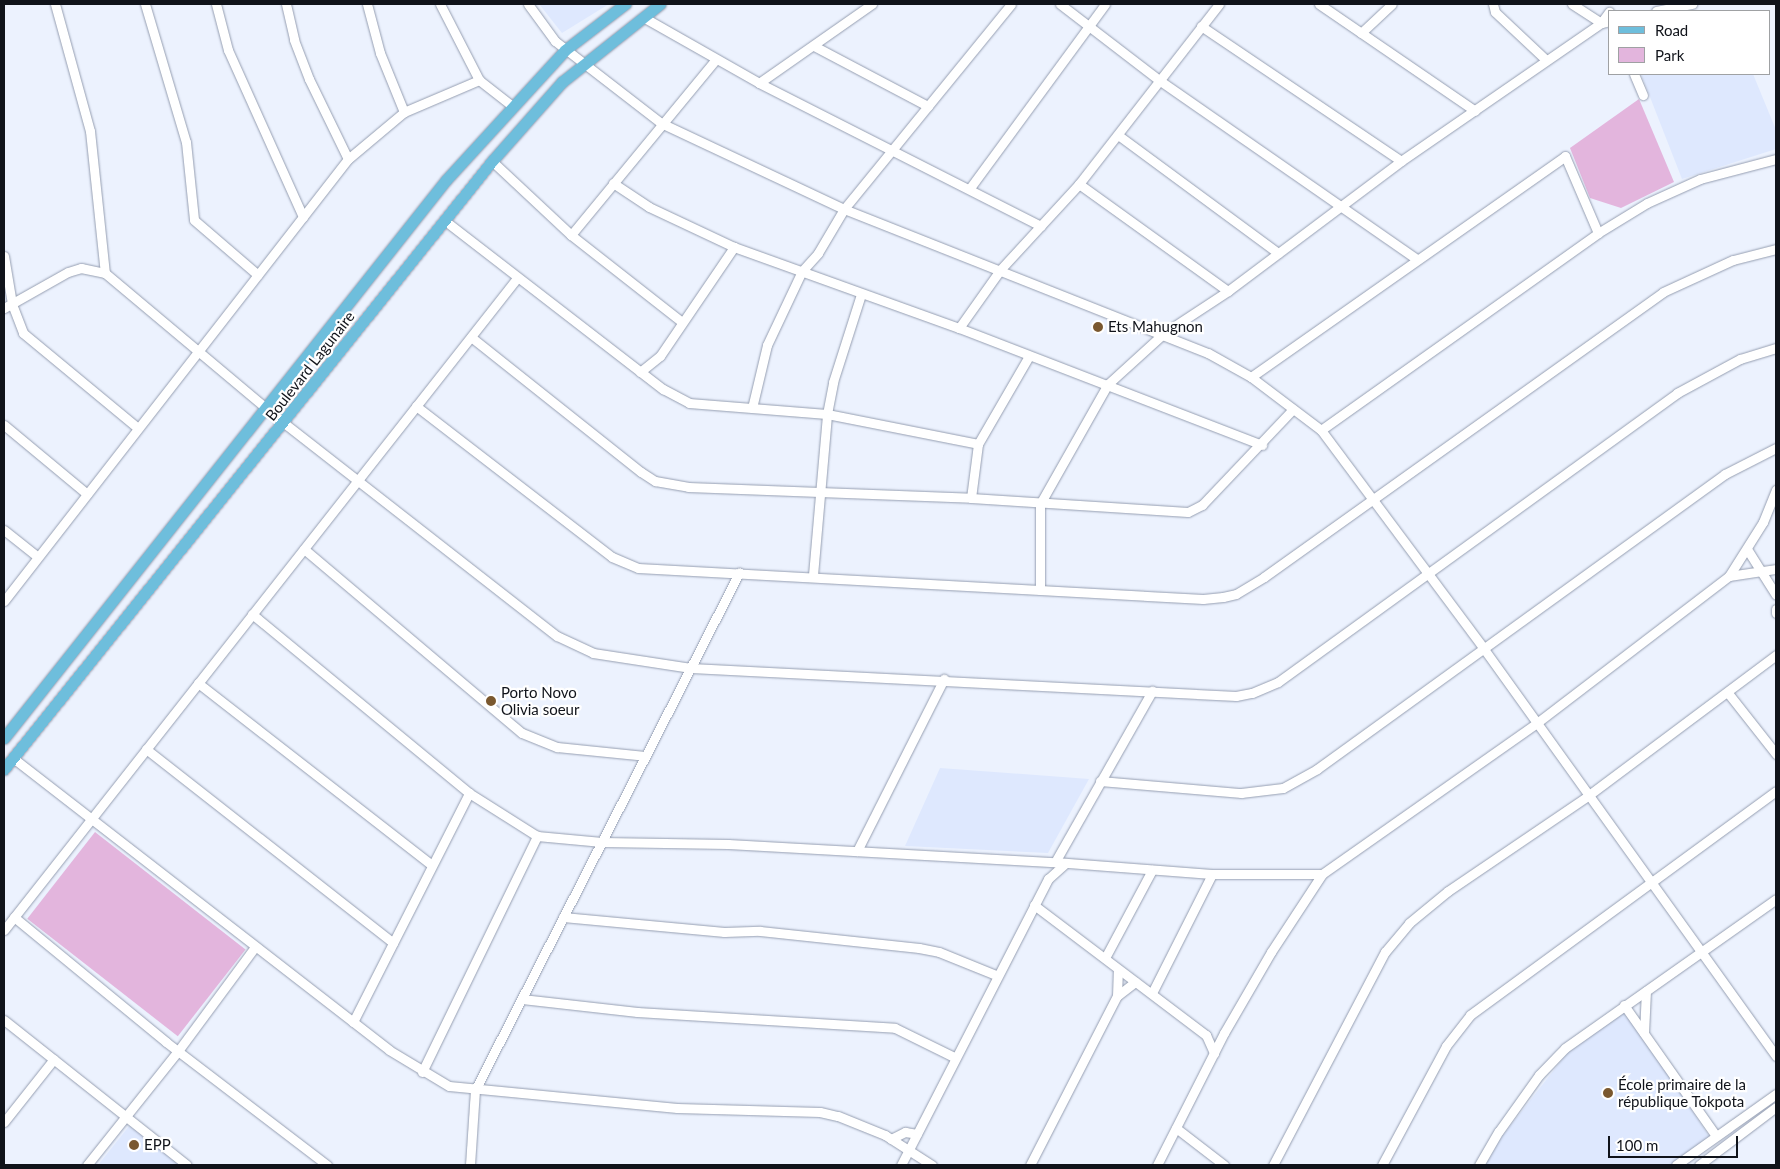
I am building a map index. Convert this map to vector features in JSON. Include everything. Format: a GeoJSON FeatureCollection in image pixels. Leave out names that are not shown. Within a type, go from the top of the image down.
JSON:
{"type":"FeatureCollection","features":[{"type":"Feature","properties":{"kind":"main road","name":"Boulevard Lagunaire"},"geometry":{"type":"LineString","coordinates":[[4,738],[446,180],[511,105],[565,50],[625,4]]}},
{"type":"Feature","properties":{"kind":"main road","name":"Boulevard Lagunaire"},"geometry":{"type":"LineString","coordinates":[[4,769],[284,423],[492,161],[562,82],[583,63],[660,4]]}},
{"type":"Feature","properties":{"kind":"street"},"geometry":{"type":"LineString","coordinates":[[55,4],[90,131],[105,273]]}},
{"type":"Feature","properties":{"kind":"street"},"geometry":{"type":"LineString","coordinates":[[144,4],[186,142],[194,220],[258,275]]}},
{"type":"Feature","properties":{"kind":"street"},"geometry":{"type":"LineString","coordinates":[[216,4],[228,50],[303,217]]}},
{"type":"Feature","properties":{"kind":"street"},"geometry":{"type":"LineString","coordinates":[[286,4],[294,40],[309,79],[348,159]]}},
{"type":"Feature","properties":{"kind":"street"},"geometry":{"type":"LineString","coordinates":[[367,4],[380,52],[404,112]]}},
{"type":"Feature","properties":{"kind":"street"},"geometry":{"type":"LineString","coordinates":[[440,4],[479,80],[511,105]]}},
{"type":"Feature","properties":{"kind":"street"},"geometry":{"type":"LineString","coordinates":[[528,4],[543,27],[565,50],[661,123],[844,209],[1164,333],[1251,377],[1321,430],[1538,722],[1776,1056]]}},
{"type":"Feature","properties":{"kind":"street"},"geometry":{"type":"LineString","coordinates":[[759,83],[872,4]]}},
{"type":"Feature","properties":{"kind":"street"},"geometry":{"type":"LineString","coordinates":[[752,408],[767,345],[802,271],[818,253],[844,209],[1012,4]]}},
{"type":"Feature","properties":{"kind":"street"},"geometry":{"type":"LineString","coordinates":[[1060,4],[1159,80],[1417,259]]}},
{"type":"Feature","properties":{"kind":"street"},"geometry":{"type":"LineString","coordinates":[[970,188],[1105,4]]}},
{"type":"Feature","properties":{"kind":"street"},"geometry":{"type":"LineString","coordinates":[[959,328],[1000,270],[1042,226],[1078,184],[1219,4]]}},
{"type":"Feature","properties":{"kind":"street"},"geometry":{"type":"LineString","coordinates":[[1319,4],[1475,111]]}},
{"type":"Feature","properties":{"kind":"street"},"geometry":{"type":"LineString","coordinates":[[1361,33],[1392,4]]}},
{"type":"Feature","properties":{"kind":"street"},"geometry":{"type":"LineString","coordinates":[[1493,4],[1495,12],[1545,60]]}},
{"type":"Feature","properties":{"kind":"street"},"geometry":{"type":"LineString","coordinates":[[1572,4],[1607,16]]}},
{"type":"Feature","properties":{"kind":"street"},"geometry":{"type":"LineString","coordinates":[[1661,10],[1692,4]]}},
{"type":"Feature","properties":{"kind":"street"},"geometry":{"type":"LineString","coordinates":[[1040,590],[1040,504],[1108,384],[1164,333],[1228,291],[1401,161],[1475,111],[1607,16]]}},
{"type":"Feature","properties":{"kind":"street"},"geometry":{"type":"LineString","coordinates":[[643,17],[759,83],[1042,226]]}},
{"type":"Feature","properties":{"kind":"street"},"geometry":{"type":"LineString","coordinates":[[1201,26],[1401,161]]}},
{"type":"Feature","properties":{"kind":"street"},"geometry":{"type":"LineString","coordinates":[[814,46],[928,106]]}},
{"type":"Feature","properties":{"kind":"street"},"geometry":{"type":"LineString","coordinates":[[571,234],[661,123],[716,59]]}},
{"type":"Feature","properties":{"kind":"street"},"geometry":{"type":"LineString","coordinates":[[1634,75],[1643,95]]}},
{"type":"Feature","properties":{"kind":"street"},"geometry":{"type":"LineString","coordinates":[[4,601],[348,159],[404,112],[479,80]]}},
{"type":"Feature","properties":{"kind":"street"},"geometry":{"type":"LineString","coordinates":[[1118,134],[1278,253]]}},
{"type":"Feature","properties":{"kind":"street"},"geometry":{"type":"LineString","coordinates":[[1251,377],[1565,156],[1598,234]]}},
{"type":"Feature","properties":{"kind":"street"},"geometry":{"type":"LineString","coordinates":[[1321,430],[1598,234],[1683,185],[1724,170],[1776,159]]}},
{"type":"Feature","properties":{"kind":"street"},"geometry":{"type":"LineString","coordinates":[[492,161],[571,234],[682,322]]}},
{"type":"Feature","properties":{"kind":"street"},"geometry":{"type":"LineString","coordinates":[[613,183],[649,207],[734,247],[959,328],[1262,445]]}},
{"type":"Feature","properties":{"kind":"street"},"geometry":{"type":"LineString","coordinates":[[1078,184],[1228,291]]}},
{"type":"Feature","properties":{"kind":"street"},"geometry":{"type":"LineString","coordinates":[[444,220],[663,390],[689,404],[826,414],[978,444]]}},
{"type":"Feature","properties":{"kind":"street"},"geometry":{"type":"LineString","coordinates":[[640,372],[660,356],[734,247]]}},
{"type":"Feature","properties":{"kind":"street"},"geometry":{"type":"LineString","coordinates":[[416,406],[626,565],[1203,599],[1236,594],[1663,292],[1733,260],[1776,249]]}},
{"type":"Feature","properties":{"kind":"street"},"geometry":{"type":"LineString","coordinates":[[4,256],[8,306],[30,341],[138,428]]}},
{"type":"Feature","properties":{"kind":"street"},"geometry":{"type":"LineString","coordinates":[[8,306],[68,272],[81,268],[105,273],[284,423],[558,636],[606,657],[691,668],[944,679],[1236,696],[1266,688],[1428,576],[1677,393],[1740,359],[1776,348]]}},
{"type":"Feature","properties":{"kind":"street"},"geometry":{"type":"LineString","coordinates":[[4,930],[517,278]]}},
{"type":"Feature","properties":{"kind":"street"},"geometry":{"type":"LineString","coordinates":[[813,575],[818,493],[826,414],[832,382],[861,294]]}},
{"type":"Feature","properties":{"kind":"street"},"geometry":{"type":"LineString","coordinates":[[471,336],[655,481],[688,487],[971,498],[1040,504],[1188,512],[1202,506],[1262,445],[1293,409]]}},
{"type":"Feature","properties":{"kind":"street"},"geometry":{"type":"LineString","coordinates":[[971,498],[978,444],[1029,356]]}},
{"type":"Feature","properties":{"kind":"street"},"geometry":{"type":"LineString","coordinates":[[4,426],[87,494]]}},
{"type":"Feature","properties":{"kind":"street"},"geometry":{"type":"LineString","coordinates":[[1100,780],[1241,793],[1283,788],[1317,769],[1725,474],[1776,448]]}},
{"type":"Feature","properties":{"kind":"street"},"geometry":{"type":"LineString","coordinates":[[1157,1165],[1224,1033],[1271,952],[1322,874],[1538,722],[1729,576],[1748,549],[1776,490]]}},
{"type":"Feature","properties":{"kind":"street"},"geometry":{"type":"LineString","coordinates":[[4,530],[38,557]]}},
{"type":"Feature","properties":{"kind":"street"},"geometry":{"type":"LineString","coordinates":[[304,549],[522,733],[557,747],[645,756]]}},
{"type":"Feature","properties":{"kind":"street"},"geometry":{"type":"LineString","coordinates":[[1748,549],[1760,572],[1776,595]]}},
{"type":"Feature","properties":{"kind":"street"},"geometry":{"type":"LineString","coordinates":[[1729,576],[1776,568]]}},
{"type":"Feature","properties":{"kind":"street"},"geometry":{"type":"LineString","coordinates":[[470,1165],[475,1090],[739,573]]}},
{"type":"Feature","properties":{"kind":"street"},"geometry":{"type":"LineString","coordinates":[[252,614],[469,793],[537,836],[602,842],[858,851],[1042,861],[1212,874],[1322,874]]}},
{"type":"Feature","properties":{"kind":"street"},"geometry":{"type":"LineString","coordinates":[[1273,1165],[1385,952],[1409,923],[1448,891],[1589,795],[1728,693],[1776,655]]}},
{"type":"Feature","properties":{"kind":"street"},"geometry":{"type":"LineString","coordinates":[[858,851],[944,679]]}},
{"type":"Feature","properties":{"kind":"street"},"geometry":{"type":"LineString","coordinates":[[198,683],[432,865]]}},
{"type":"Feature","properties":{"kind":"street"},"geometry":{"type":"LineString","coordinates":[[1055,862],[1100,780],[1152,692]]}},
{"type":"Feature","properties":{"kind":"street"},"geometry":{"type":"LineString","coordinates":[[1728,693],[1776,754]]}},
{"type":"Feature","properties":{"kind":"street"},"geometry":{"type":"LineString","coordinates":[[146,749],[393,944]]}},
{"type":"Feature","properties":{"kind":"street"},"geometry":{"type":"LineString","coordinates":[[13,758],[354,1022],[422,1072],[449,1086],[677,1108],[820,1112],[838,1116],[891,1139],[910,1148],[932,1165]]}},
{"type":"Feature","properties":{"kind":"street"},"geometry":{"type":"LineString","coordinates":[[1382,1165],[1446,1046],[1470,1015],[1776,791]]}},
{"type":"Feature","properties":{"kind":"street"},"geometry":{"type":"LineString","coordinates":[[354,1022],[469,793]]}},
{"type":"Feature","properties":{"kind":"street"},"geometry":{"type":"LineString","coordinates":[[422,1072],[537,836]]}},
{"type":"Feature","properties":{"kind":"street"},"geometry":{"type":"LineString","coordinates":[[1042,861],[1048,879]]}},
{"type":"Feature","properties":{"kind":"street"},"geometry":{"type":"LineString","coordinates":[[901,1165],[954,1056],[1048,879],[1066,863]]}},
{"type":"Feature","properties":{"kind":"street"},"geometry":{"type":"LineString","coordinates":[[1105,958],[1152,870]]}},
{"type":"Feature","properties":{"kind":"street"},"geometry":{"type":"LineString","coordinates":[[1152,993],[1212,874]]}},
{"type":"Feature","properties":{"kind":"street"},"geometry":{"type":"LineString","coordinates":[[1479,1165],[1499,1131],[1551,1061],[1624,1005],[1775,902]]}},
{"type":"Feature","properties":{"kind":"street"},"geometry":{"type":"LineString","coordinates":[[1034,905],[1105,958],[1118,971],[1152,993],[1206,1035],[1214,1053]]}},
{"type":"Feature","properties":{"kind":"street"},"geometry":{"type":"LineString","coordinates":[[14,917],[178,1051],[327,1165]]}},
{"type":"Feature","properties":{"kind":"street"},"geometry":{"type":"LineString","coordinates":[[564,917],[642,927],[724,932],[760,931],[919,948],[939,952],[982,971],[996,975]]}},
{"type":"Feature","properties":{"kind":"street"},"geometry":{"type":"LineString","coordinates":[[87,1165],[178,1051],[255,947]]}},
{"type":"Feature","properties":{"kind":"street"},"geometry":{"type":"LineString","coordinates":[[982,971],[990,986]]}},
{"type":"Feature","properties":{"kind":"street"},"geometry":{"type":"LineString","coordinates":[[1030,1165],[1116,996],[1118,971]]}},
{"type":"Feature","properties":{"kind":"street"},"geometry":{"type":"LineString","coordinates":[[1116,996],[1135,982]]}},
{"type":"Feature","properties":{"kind":"street"},"geometry":{"type":"LineString","coordinates":[[1644,1033],[1646,991]]}},
{"type":"Feature","properties":{"kind":"street"},"geometry":{"type":"LineString","coordinates":[[522,999],[637,1012],[895,1028],[954,1056]]}},
{"type":"Feature","properties":{"kind":"street"},"geometry":{"type":"LineString","coordinates":[[1624,1005],[1716,1136]]}},
{"type":"Feature","properties":{"kind":"street"},"geometry":{"type":"LineString","coordinates":[[4,1020],[187,1165]]}},
{"type":"Feature","properties":{"kind":"street"},"geometry":{"type":"LineString","coordinates":[[1206,1035],[1224,1033]]}},
{"type":"Feature","properties":{"kind":"street"},"geometry":{"type":"LineString","coordinates":[[4,1122],[54,1059]]}},
{"type":"Feature","properties":{"kind":"street"},"geometry":{"type":"LineString","coordinates":[[1676,1165],[1776,1094]]}},
{"type":"Feature","properties":{"kind":"street"},"geometry":{"type":"LineString","coordinates":[[1700,1165],[1776,1108]]}},
{"type":"Feature","properties":{"kind":"street"},"geometry":{"type":"LineString","coordinates":[[1176,1128],[1224,1165]]}},
{"type":"Feature","properties":{"kind":"street"},"geometry":{"type":"LineString","coordinates":[[891,1139],[905,1132],[917,1134]]}},
{"type":"Feature","properties":{"kind":"shaded area"},"geometry":{"type":"Polygon","coordinates":[[[539,4],[609,4],[562,33],[539,4]]]}},
{"type":"Feature","properties":{"kind":"shaded area"},"geometry":{"type":"Polygon","coordinates":[[[1641,75],[1753,75],[1776,130],[1776,149],[1682,179],[1641,75]]]}},
{"type":"Feature","properties":{"kind":"shaded area"},"geometry":{"type":"Polygon","coordinates":[[[940,768],[1089,779],[1048,853],[905,846],[940,768]]]}},
{"type":"Feature","properties":{"kind":"shaded area","name":"École primaire de la république Tokpota"},"geometry":{"type":"Polygon","coordinates":[[[1625,1011],[1711,1139],[1671,1165],[1486,1165],[1500,1139],[1572,1047],[1625,1011]]]}},
{"type":"Feature","properties":{"kind":"shaded area","name":"EPP"},"geometry":{"type":"Polygon","coordinates":[[[130,1125],[181,1165],[98,1165],[130,1125]]]}},
{"type":"Feature","properties":{"kind":"green space"},"geometry":{"type":"Polygon","coordinates":[[[1639,99],[1674,182],[1621,208],[1590,198],[1570,148],[1639,99]]]}},
{"type":"Feature","properties":{"kind":"green space"},"geometry":{"type":"Polygon","coordinates":[[[95,832],[246,950],[178,1036],[27,919],[95,832]]]}},
{"type":"Feature","properties":{"kind":"place","name":"Ets Mahugnon"},"geometry":{"type":"Point","coordinates":[1098,327]}},
{"type":"Feature","properties":{"kind":"place","name":"Porto Novo Olivia soeur"},"geometry":{"type":"Point","coordinates":[491,701]}},
{"type":"Feature","properties":{"kind":"place","name":"École primaire de la république Tokpota"},"geometry":{"type":"Point","coordinates":[1608,1093]}},
{"type":"Feature","properties":{"kind":"place","name":"EPP"},"geometry":{"type":"Point","coordinates":[134,1145]}}]}
